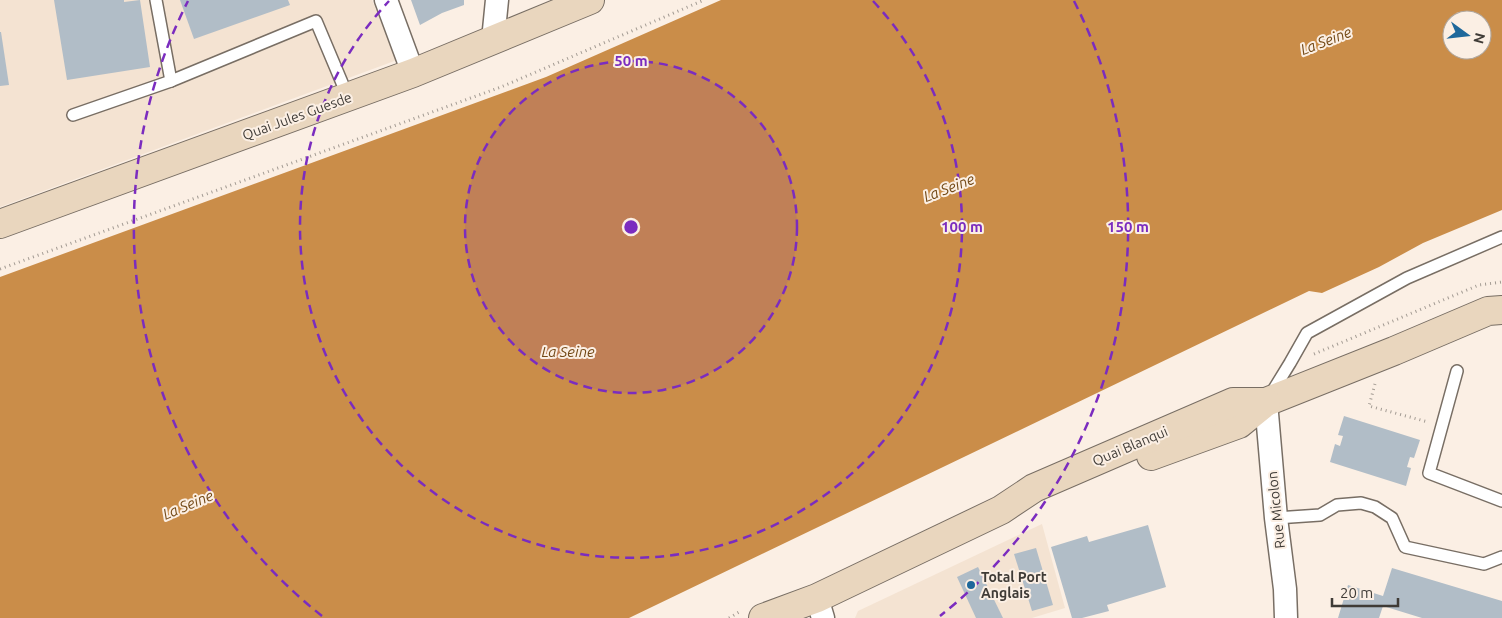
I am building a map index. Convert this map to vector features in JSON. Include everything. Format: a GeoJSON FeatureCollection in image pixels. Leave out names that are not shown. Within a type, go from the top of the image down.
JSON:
{"type":"FeatureCollection","features":[{"type":"Feature","properties":{"kind":"main road","name":"Quai Jules Guesde"},"geometry":{"type":"LineString","coordinates":[[0,224],[412,74],[590,0]]}},
{"type":"Feature","properties":{"kind":"main road","name":"Quai Blanqui"},"geometry":{"type":"LineString","coordinates":[[1332,375],[1345,357],[1472,302],[1489,297],[1502,296]]}},
{"type":"Feature","properties":{"kind":"main road","name":"Quai Blanqui"},"geometry":{"type":"LineString","coordinates":[[794,618],[820,608],[1002,510],[1034,488],[1233,402],[1266,402],[1488,311],[1502,310]]}},
{"type":"Feature","properties":{"kind":"main road","name":"Quai Blanqui"},"geometry":{"type":"LineString","coordinates":[[763,618],[820,608]]}},
{"type":"Feature","properties":{"kind":"street"},"geometry":{"type":"LineString","coordinates":[[386,0],[412,74]]}},
{"type":"Feature","properties":{"kind":"street"},"geometry":{"type":"LineString","coordinates":[[494,40],[497,0]]}},
{"type":"Feature","properties":{"kind":"street","name":"Rue Micolon"},"geometry":{"type":"LineString","coordinates":[[1266,402],[1276,518],[1285,589],[1286,618]]}},
{"type":"Feature","properties":{"kind":"lane"},"geometry":{"type":"LineString","coordinates":[[156,0],[171,81]]}},
{"type":"Feature","properties":{"kind":"lane"},"geometry":{"type":"LineString","coordinates":[[73,115],[171,81],[316,21],[348,97]]}},
{"type":"Feature","properties":{"kind":"lane"},"geometry":{"type":"LineString","coordinates":[[1266,402],[1307,333],[1407,278],[1502,237]]}},
{"type":"Feature","properties":{"kind":"lane"},"geometry":{"type":"LineString","coordinates":[[1457,372],[1429,473],[1502,501]]}},
{"type":"Feature","properties":{"kind":"lane"},"geometry":{"type":"LineString","coordinates":[[1276,518],[1320,515],[1337,504],[1361,503],[1375,507],[1392,518],[1405,547],[1484,564],[1502,558]]}},
{"type":"Feature","properties":{"kind":"path"},"geometry":{"type":"LineString","coordinates":[[0,269],[501,87],[704,0]]}},
{"type":"Feature","properties":{"kind":"path"},"geometry":{"type":"LineString","coordinates":[[1378,376],[1369,406],[1442,426]]}},
{"type":"Feature","properties":{"kind":"shaded area"},"geometry":{"type":"Polygon","coordinates":[[[0,0],[372,0],[397,60],[0,207],[0,0]]]}},
{"type":"Feature","properties":{"kind":"shaded area"},"geometry":{"type":"Polygon","coordinates":[[[1042,524],[1065,608],[1032,618],[855,618],[858,611],[1042,524]]]}},
{"type":"Feature","properties":{"kind":"water","name":"La Seine"},"geometry":{"type":"Polygon","coordinates":[[[721,0],[1502,0],[1502,210],[1423,243],[1379,267],[1322,293],[1309,291],[629,618],[0,618],[0,277],[546,77],[721,0]]]}},
{"type":"Feature","properties":{"kind":"building"},"geometry":{"type":"Polygon","coordinates":[[[54,0],[124,0],[124,2],[140,0],[150,67],[67,80],[54,0]]]}},
{"type":"Feature","properties":{"kind":"building"},"geometry":{"type":"Polygon","coordinates":[[[180,0],[288,0],[290,5],[194,39],[180,0]]]}},
{"type":"Feature","properties":{"kind":"building"},"geometry":{"type":"Polygon","coordinates":[[[411,0],[464,0],[464,5],[442,13],[420,25],[411,0]]]}},
{"type":"Feature","properties":{"kind":"building"},"geometry":{"type":"Polygon","coordinates":[[[0,32],[9,85],[0,86],[0,32]]]}},
{"type":"Feature","properties":{"kind":"building"},"geometry":{"type":"Polygon","coordinates":[[[1344,416],[1420,440],[1414,458],[1410,457],[1407,467],[1411,468],[1406,486],[1330,462],[1335,444],[1340,446],[1343,436],[1338,435],[1344,416]]]}},
{"type":"Feature","properties":{"kind":"building"},"geometry":{"type":"Polygon","coordinates":[[[1148,525],[1166,587],[1107,605],[1109,611],[1082,618],[1072,618],[1051,547],[1087,536],[1089,542],[1148,525]]]}},
{"type":"Feature","properties":{"kind":"building"},"geometry":{"type":"Polygon","coordinates":[[[1036,548],[1053,605],[1032,611],[1014,554],[1036,548]]]}},
{"type":"Feature","properties":{"kind":"building"},"geometry":{"type":"Polygon","coordinates":[[[978,567],[1003,618],[976,618],[957,577],[978,567]]]}},
{"type":"Feature","properties":{"kind":"building"},"geometry":{"type":"Polygon","coordinates":[[[1392,568],[1502,601],[1502,618],[1422,618],[1383,606],[1379,618],[1338,618],[1348,585],[1383,596],[1392,568]]]}},
{"type":"Feature","properties":{"kind":"place","name":"Total Port Anglais"},"geometry":{"type":"Point","coordinates":[971,585]}}]}
